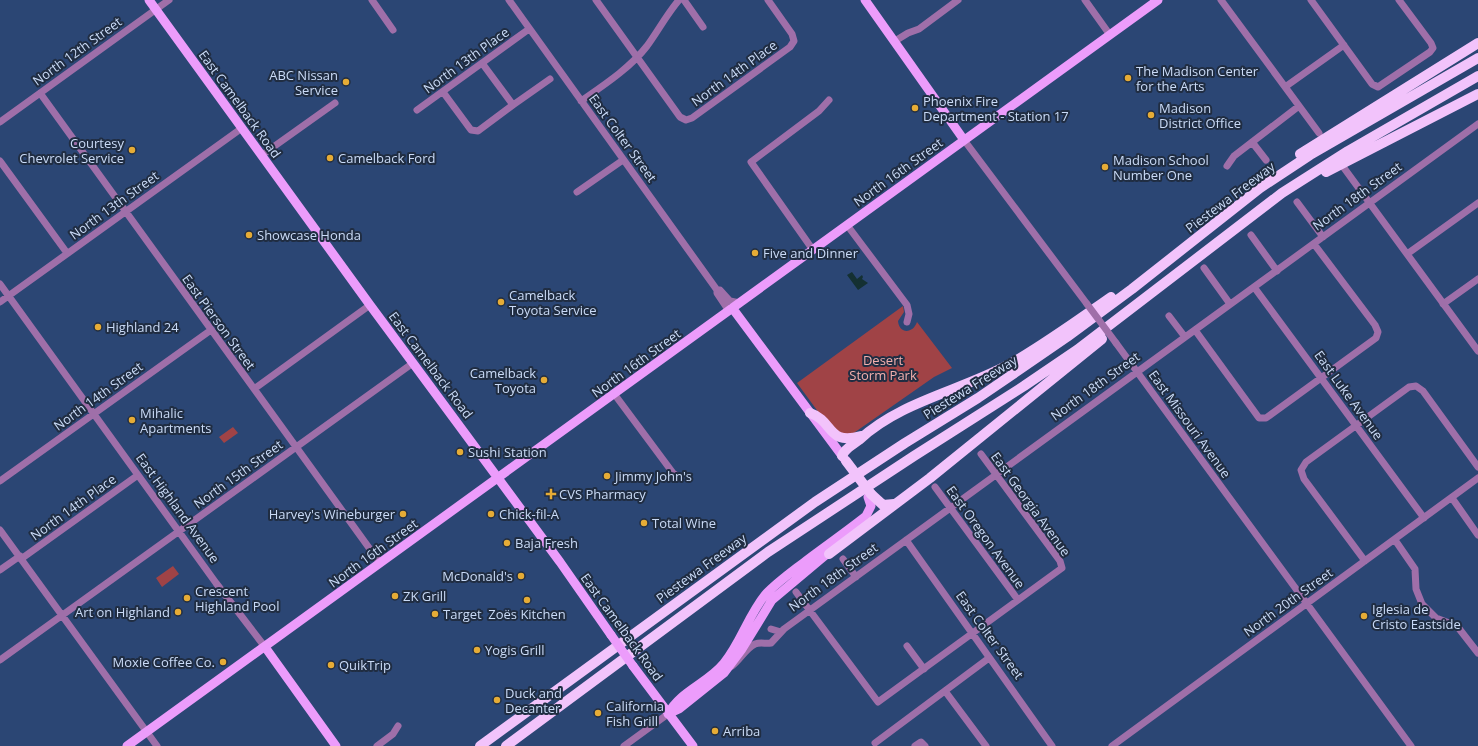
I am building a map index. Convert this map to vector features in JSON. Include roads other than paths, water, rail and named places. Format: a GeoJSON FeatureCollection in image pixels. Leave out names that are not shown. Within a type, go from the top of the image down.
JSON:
{"type":"FeatureCollection","features":[{"type":"Feature","properties":{"kind":"highway"},"geometry":{"type":"LineString","coordinates":[[1260,188],[1270,174],[1307,149],[1478,43]]}},
{"type":"Feature","properties":{"kind":"highway","name":"Piestewa Freeway"},"geometry":{"type":"LineString","coordinates":[[480,746],[815,502],[898,447],[978,398],[1067,337],[1260,188],[1310,155],[1478,58]]}},
{"type":"Feature","properties":{"kind":"highway","name":"Piestewa Freeway"},"geometry":{"type":"LineString","coordinates":[[506,746],[768,552],[895,468],[1024,386],[1130,309],[1270,202],[1348,151],[1478,76]]}},
{"type":"Feature","properties":{"kind":"highway"},"geometry":{"type":"LineString","coordinates":[[1270,202],[1285,197],[1353,157],[1478,94]]}},
{"type":"Feature","properties":{"kind":"highway"},"geometry":{"type":"LineString","coordinates":[[896,503],[887,506],[873,497],[844,459],[847,449],[863,435],[883,421],[912,406],[1002,368],[1036,348],[1123,289],[1165,256],[1184,248]]}},
{"type":"Feature","properties":{"kind":"highway"},"geometry":{"type":"LineString","coordinates":[[829,554],[896,503],[1124,321],[1130,309]]}},
{"type":"Feature","properties":{"kind":"highway"},"geometry":{"type":"LineString","coordinates":[[810,413],[818,415],[834,434],[841,438],[852,438],[863,435]]}},
{"type":"Feature","properties":{"kind":"main road","name":"East Camelback Road"},"geometry":{"type":"LineString","coordinates":[[149,0],[370,305],[560,562],[610,635],[692,746]]}},
{"type":"Feature","properties":{"kind":"main road","name":"East Missouri Avenue"},"geometry":{"type":"LineString","coordinates":[[865,0],[964,140]]}},
{"type":"Feature","properties":{"kind":"main road","name":"North 16th Street"},"geometry":{"type":"LineString","coordinates":[[127,746],[1158,0]]}},
{"type":"Feature","properties":{"kind":"main road","name":"East Colter Street"},"geometry":{"type":"LineString","coordinates":[[734,308],[844,459]]}},
{"type":"Feature","properties":{"kind":"main road","name":"North 18th Street"},"geometry":{"type":"LineString","coordinates":[[668,714],[679,710],[711,686],[729,668],[772,600],[829,554],[839,543],[873,517],[878,511],[873,497]]}},
{"type":"Feature","properties":{"kind":"main road","name":"North 18th Street"},"geometry":{"type":"LineString","coordinates":[[668,714],[674,702],[706,679],[724,663],[737,643],[754,610],[766,595],[796,568],[866,516],[871,506],[873,497]]}},
{"type":"Feature","properties":{"kind":"main road","name":"East Highland Avenue"},"geometry":{"type":"LineString","coordinates":[[265,647],[336,746]]}},
{"type":"Feature","properties":{"kind":"street","name":"North 12th Street"},"geometry":{"type":"LineString","coordinates":[[0,122],[169,0]]}},
{"type":"Feature","properties":{"kind":"street"},"geometry":{"type":"LineString","coordinates":[[372,0],[393,30]]}},
{"type":"Feature","properties":{"kind":"street","name":"East Colter Street"},"geometry":{"type":"LineString","coordinates":[[508,0],[717,290],[717,293],[734,308]]}},
{"type":"Feature","properties":{"kind":"street"},"geometry":{"type":"LineString","coordinates":[[596,0],[636,57]]}},
{"type":"Feature","properties":{"kind":"street"},"geometry":{"type":"LineString","coordinates":[[581,101],[618,74],[647,46],[669,12],[679,0]]}},
{"type":"Feature","properties":{"kind":"street"},"geometry":{"type":"LineString","coordinates":[[684,0],[703,27]]}},
{"type":"Feature","properties":{"kind":"street","name":"North 14th Place"},"geometry":{"type":"LineString","coordinates":[[636,57],[680,117],[686,120],[692,118],[790,47],[794,41],[792,34],[768,0]]}},
{"type":"Feature","properties":{"kind":"street"},"geometry":{"type":"LineString","coordinates":[[895,42],[908,33],[918,29],[958,0]]}},
{"type":"Feature","properties":{"kind":"street"},"geometry":{"type":"LineString","coordinates":[[1085,0],[1110,35]]}},
{"type":"Feature","properties":{"kind":"street"},"geometry":{"type":"LineString","coordinates":[[1221,0],[1319,133]]}},
{"type":"Feature","properties":{"kind":"street"},"geometry":{"type":"LineString","coordinates":[[1311,0],[1372,84],[1378,87],[1430,52],[1433,48],[1431,43],[1399,0]]}},
{"type":"Feature","properties":{"kind":"street","name":"North 13th Place"},"geometry":{"type":"LineString","coordinates":[[417,110],[529,29]]}},
{"type":"Feature","properties":{"kind":"street"},"geometry":{"type":"LineString","coordinates":[[1284,87],[1344,45]]}},
{"type":"Feature","properties":{"kind":"street"},"geometry":{"type":"LineString","coordinates":[[482,63],[513,105]]}},
{"type":"Feature","properties":{"kind":"street"},"geometry":{"type":"LineString","coordinates":[[443,92],[474,132],[478,131],[550,79]]}},
{"type":"Feature","properties":{"kind":"street","name":"East Pierson Street"},"geometry":{"type":"LineString","coordinates":[[40,93],[380,563]]}},
{"type":"Feature","properties":{"kind":"street"},"geometry":{"type":"LineString","coordinates":[[813,250],[751,162],[819,111],[829,100]]}},
{"type":"Feature","properties":{"kind":"street"},"geometry":{"type":"LineString","coordinates":[[262,156],[335,103]]}},
{"type":"Feature","properties":{"kind":"street"},"geometry":{"type":"LineString","coordinates":[[1227,166],[1234,156],[1299,106]]}},
{"type":"Feature","properties":{"kind":"street","name":"North 18th Street"},"geometry":{"type":"LineString","coordinates":[[729,668],[753,645],[768,644],[774,640],[781,632],[996,474],[1478,124]]}},
{"type":"Feature","properties":{"kind":"street","name":"North 13th Street"},"geometry":{"type":"LineString","coordinates":[[0,302],[242,128]]}},
{"type":"Feature","properties":{"kind":"street","name":"East Missouri Avenue"},"geometry":{"type":"LineString","coordinates":[[964,140],[1088,304],[1136,372],[1411,746]]}},
{"type":"Feature","properties":{"kind":"street"},"geometry":{"type":"LineString","coordinates":[[1252,142],[1266,160]]}},
{"type":"Feature","properties":{"kind":"street"},"geometry":{"type":"LineString","coordinates":[[577,192],[623,160]]}},
{"type":"Feature","properties":{"kind":"street"},"geometry":{"type":"LineString","coordinates":[[0,161],[67,253]]}},
{"type":"Feature","properties":{"kind":"street"},"geometry":{"type":"LineString","coordinates":[[1344,168],[1478,351]]}},
{"type":"Feature","properties":{"kind":"street"},"geometry":{"type":"LineString","coordinates":[[1297,202],[1323,237]]}},
{"type":"Feature","properties":{"kind":"street"},"geometry":{"type":"LineString","coordinates":[[1407,254],[1478,203]]}},
{"type":"Feature","properties":{"kind":"street"},"geometry":{"type":"LineString","coordinates":[[847,225],[906,305],[909,314],[907,322]]}},
{"type":"Feature","properties":{"kind":"street"},"geometry":{"type":"LineString","coordinates":[[1251,235],[1277,271]]}},
{"type":"Feature","properties":{"kind":"street"},"geometry":{"type":"LineString","coordinates":[[1195,330],[1259,418],[1266,418],[1322,378],[1376,338],[1378,332],[1375,325],[1314,244]]}},
{"type":"Feature","properties":{"kind":"street"},"geometry":{"type":"LineString","coordinates":[[1204,268],[1230,304]]}},
{"type":"Feature","properties":{"kind":"street"},"geometry":{"type":"LineString","coordinates":[[1444,304],[1478,279]]}},
{"type":"Feature","properties":{"kind":"street","name":"East Highland Avenue"},"geometry":{"type":"LineString","coordinates":[[0,284],[265,647]]}},
{"type":"Feature","properties":{"kind":"street","name":"East Luke Avenue"},"geometry":{"type":"LineString","coordinates":[[1254,287],[1424,518]]}},
{"type":"Feature","properties":{"kind":"street","name":"East Colter Street"},"geometry":{"type":"LineString","coordinates":[[717,290],[720,290],[730,300],[734,308]]}},
{"type":"Feature","properties":{"kind":"street"},"geometry":{"type":"LineString","coordinates":[[254,389],[370,305]]}},
{"type":"Feature","properties":{"kind":"street"},"geometry":{"type":"LineString","coordinates":[[1169,316],[1185,337]]}},
{"type":"Feature","properties":{"kind":"street","name":"North 14th Street"},"geometry":{"type":"LineString","coordinates":[[0,481],[211,330]]}},
{"type":"Feature","properties":{"kind":"street","name":"North 15th Street"},"geometry":{"type":"LineString","coordinates":[[0,660],[413,363]]}},
{"type":"Feature","properties":{"kind":"street"},"geometry":{"type":"LineString","coordinates":[[1365,561],[1304,479],[1301,470],[1306,462],[1409,387],[1416,386],[1423,391],[1478,467]]}},
{"type":"Feature","properties":{"kind":"street"},"geometry":{"type":"LineString","coordinates":[[614,395],[673,474],[680,478]]}},
{"type":"Feature","properties":{"kind":"street","name":"East Georgia Avenue"},"geometry":{"type":"LineString","coordinates":[[981,454],[1060,561],[1062,568],[1018,600]]}},
{"type":"Feature","properties":{"kind":"street","name":"North 14th Place"},"geometry":{"type":"LineString","coordinates":[[0,570],[20,558],[138,475]]}},
{"type":"Feature","properties":{"kind":"street","name":"North 20th Street"},"geometry":{"type":"LineString","coordinates":[[1112,746],[1478,478]]}},
{"type":"Feature","properties":{"kind":"street","name":"East Oregon Avenue"},"geometry":{"type":"LineString","coordinates":[[935,487],[1018,600]]}},
{"type":"Feature","properties":{"kind":"street"},"geometry":{"type":"LineString","coordinates":[[1452,498],[1478,535]]}},
{"type":"Feature","properties":{"kind":"street"},"geometry":{"type":"LineString","coordinates":[[0,530],[157,746]]}},
{"type":"Feature","properties":{"kind":"street","name":"East Colter Street"},"geometry":{"type":"LineString","coordinates":[[906,540],[1052,746]]}},
{"type":"Feature","properties":{"kind":"street"},"geometry":{"type":"LineString","coordinates":[[1395,540],[1415,569],[1416,589],[1422,604],[1436,618],[1457,626],[1478,653]]}},
{"type":"Feature","properties":{"kind":"street"},"geometry":{"type":"LineString","coordinates":[[843,559],[856,577]]}},
{"type":"Feature","properties":{"kind":"street"},"geometry":{"type":"LineString","coordinates":[[796,592],[878,702],[1018,600]]}},
{"type":"Feature","properties":{"kind":"street"},"geometry":{"type":"LineString","coordinates":[[771,630],[781,632]]}},
{"type":"Feature","properties":{"kind":"street"},"geometry":{"type":"LineString","coordinates":[[907,646],[924,669]]}},
{"type":"Feature","properties":{"kind":"street"},"geometry":{"type":"LineString","coordinates":[[875,743],[989,658]]}},
{"type":"Feature","properties":{"kind":"street"},"geometry":{"type":"LineString","coordinates":[[945,691],[986,746]]}},
{"type":"Feature","properties":{"kind":"street","name":"North 18th Street"},"geometry":{"type":"LineString","coordinates":[[624,746],[668,714]]}},
{"type":"Feature","properties":{"kind":"street"},"geometry":{"type":"LineString","coordinates":[[377,746],[393,734],[398,726]]}},
{"type":"Feature","properties":{"kind":"street"},"geometry":{"type":"LineString","coordinates":[[915,746],[921,742],[925,746]]}},
{"type":"Feature","properties":{"kind":"place","name":"The Madison Center for the Arts"},"geometry":{"type":"Point","coordinates":[1128,78]}},
{"type":"Feature","properties":{"kind":"place","name":"ABC Nissan Service"},"geometry":{"type":"Point","coordinates":[346,82]}},
{"type":"Feature","properties":{"kind":"place","name":"Phoenix Fire Department - Station 17"},"geometry":{"type":"Point","coordinates":[915,108]}},
{"type":"Feature","properties":{"kind":"place","name":"Madison District Office"},"geometry":{"type":"Point","coordinates":[1151,115]}},
{"type":"Feature","properties":{"kind":"place","name":"Courtesy Chevrolet Service"},"geometry":{"type":"Point","coordinates":[132,150]}},
{"type":"Feature","properties":{"kind":"place","name":"Camelback Ford"},"geometry":{"type":"Point","coordinates":[330,158]}},
{"type":"Feature","properties":{"kind":"place","name":"Madison School Number One"},"geometry":{"type":"Point","coordinates":[1105,167]}},
{"type":"Feature","properties":{"kind":"place","name":"Showcase Honda"},"geometry":{"type":"Point","coordinates":[249,235]}},
{"type":"Feature","properties":{"kind":"place","name":"Five and Dinner"},"geometry":{"type":"Point","coordinates":[755,253]}},
{"type":"Feature","properties":{"kind":"place","name":"Camelback Toyota Service"},"geometry":{"type":"Point","coordinates":[501,302]}},
{"type":"Feature","properties":{"kind":"place","name":"Highland 24"},"geometry":{"type":"Point","coordinates":[98,327]}},
{"type":"Feature","properties":{"kind":"place","name":"Camelback Toyota"},"geometry":{"type":"Point","coordinates":[544,380]}},
{"type":"Feature","properties":{"kind":"place","name":"Mihalic Apartments"},"geometry":{"type":"Point","coordinates":[132,420]}},
{"type":"Feature","properties":{"kind":"place","name":"Sushi Station"},"geometry":{"type":"Point","coordinates":[460,452]}},
{"type":"Feature","properties":{"kind":"place","name":"Jimmy John's"},"geometry":{"type":"Point","coordinates":[607,476]}},
{"type":"Feature","properties":{"kind":"place","name":"CVS Pharmacy"},"geometry":{"type":"Point","coordinates":[551,494]}},
{"type":"Feature","properties":{"kind":"place","name":"Harvey's Wineburger"},"geometry":{"type":"Point","coordinates":[403,514]}},
{"type":"Feature","properties":{"kind":"place","name":"Chick-fil-A"},"geometry":{"type":"Point","coordinates":[491,514]}},
{"type":"Feature","properties":{"kind":"place","name":"Total Wine"},"geometry":{"type":"Point","coordinates":[644,523]}},
{"type":"Feature","properties":{"kind":"place","name":"Baja Fresh"},"geometry":{"type":"Point","coordinates":[507,543]}},
{"type":"Feature","properties":{"kind":"place","name":"McDonald's"},"geometry":{"type":"Point","coordinates":[521,576]}},
{"type":"Feature","properties":{"kind":"place","name":"ZK Grill"},"geometry":{"type":"Point","coordinates":[395,596]}},
{"type":"Feature","properties":{"kind":"place","name":"Crescent Highland Pool"},"geometry":{"type":"Point","coordinates":[187,598]}},
{"type":"Feature","properties":{"kind":"place","name":"Zoës Kitchen"},"geometry":{"type":"Point","coordinates":[527,600]}},
{"type":"Feature","properties":{"kind":"place","name":"Art on Highland"},"geometry":{"type":"Point","coordinates":[178,612]}},
{"type":"Feature","properties":{"kind":"place","name":"Target"},"geometry":{"type":"Point","coordinates":[435,614]}},
{"type":"Feature","properties":{"kind":"place","name":"Iglesia de Cristo Eastside"},"geometry":{"type":"Point","coordinates":[1364,616]}},
{"type":"Feature","properties":{"kind":"place","name":"Yogis Grill"},"geometry":{"type":"Point","coordinates":[477,650]}},
{"type":"Feature","properties":{"kind":"place","name":"Moxie Coffee Co."},"geometry":{"type":"Point","coordinates":[223,662]}},
{"type":"Feature","properties":{"kind":"place","name":"QuikTrip"},"geometry":{"type":"Point","coordinates":[331,665]}},
{"type":"Feature","properties":{"kind":"place","name":"Duck and Decanter"},"geometry":{"type":"Point","coordinates":[497,700]}},
{"type":"Feature","properties":{"kind":"place","name":"California Fish Grill"},"geometry":{"type":"Point","coordinates":[598,713]}},
{"type":"Feature","properties":{"kind":"place","name":"Arriba"},"geometry":{"type":"Point","coordinates":[715,731]}},
{"type":"Feature","properties":{"kind":"park label","name":"Desert Storm Park"},"geometry":{"type":"Point","coordinates":[883,368]}}]}
